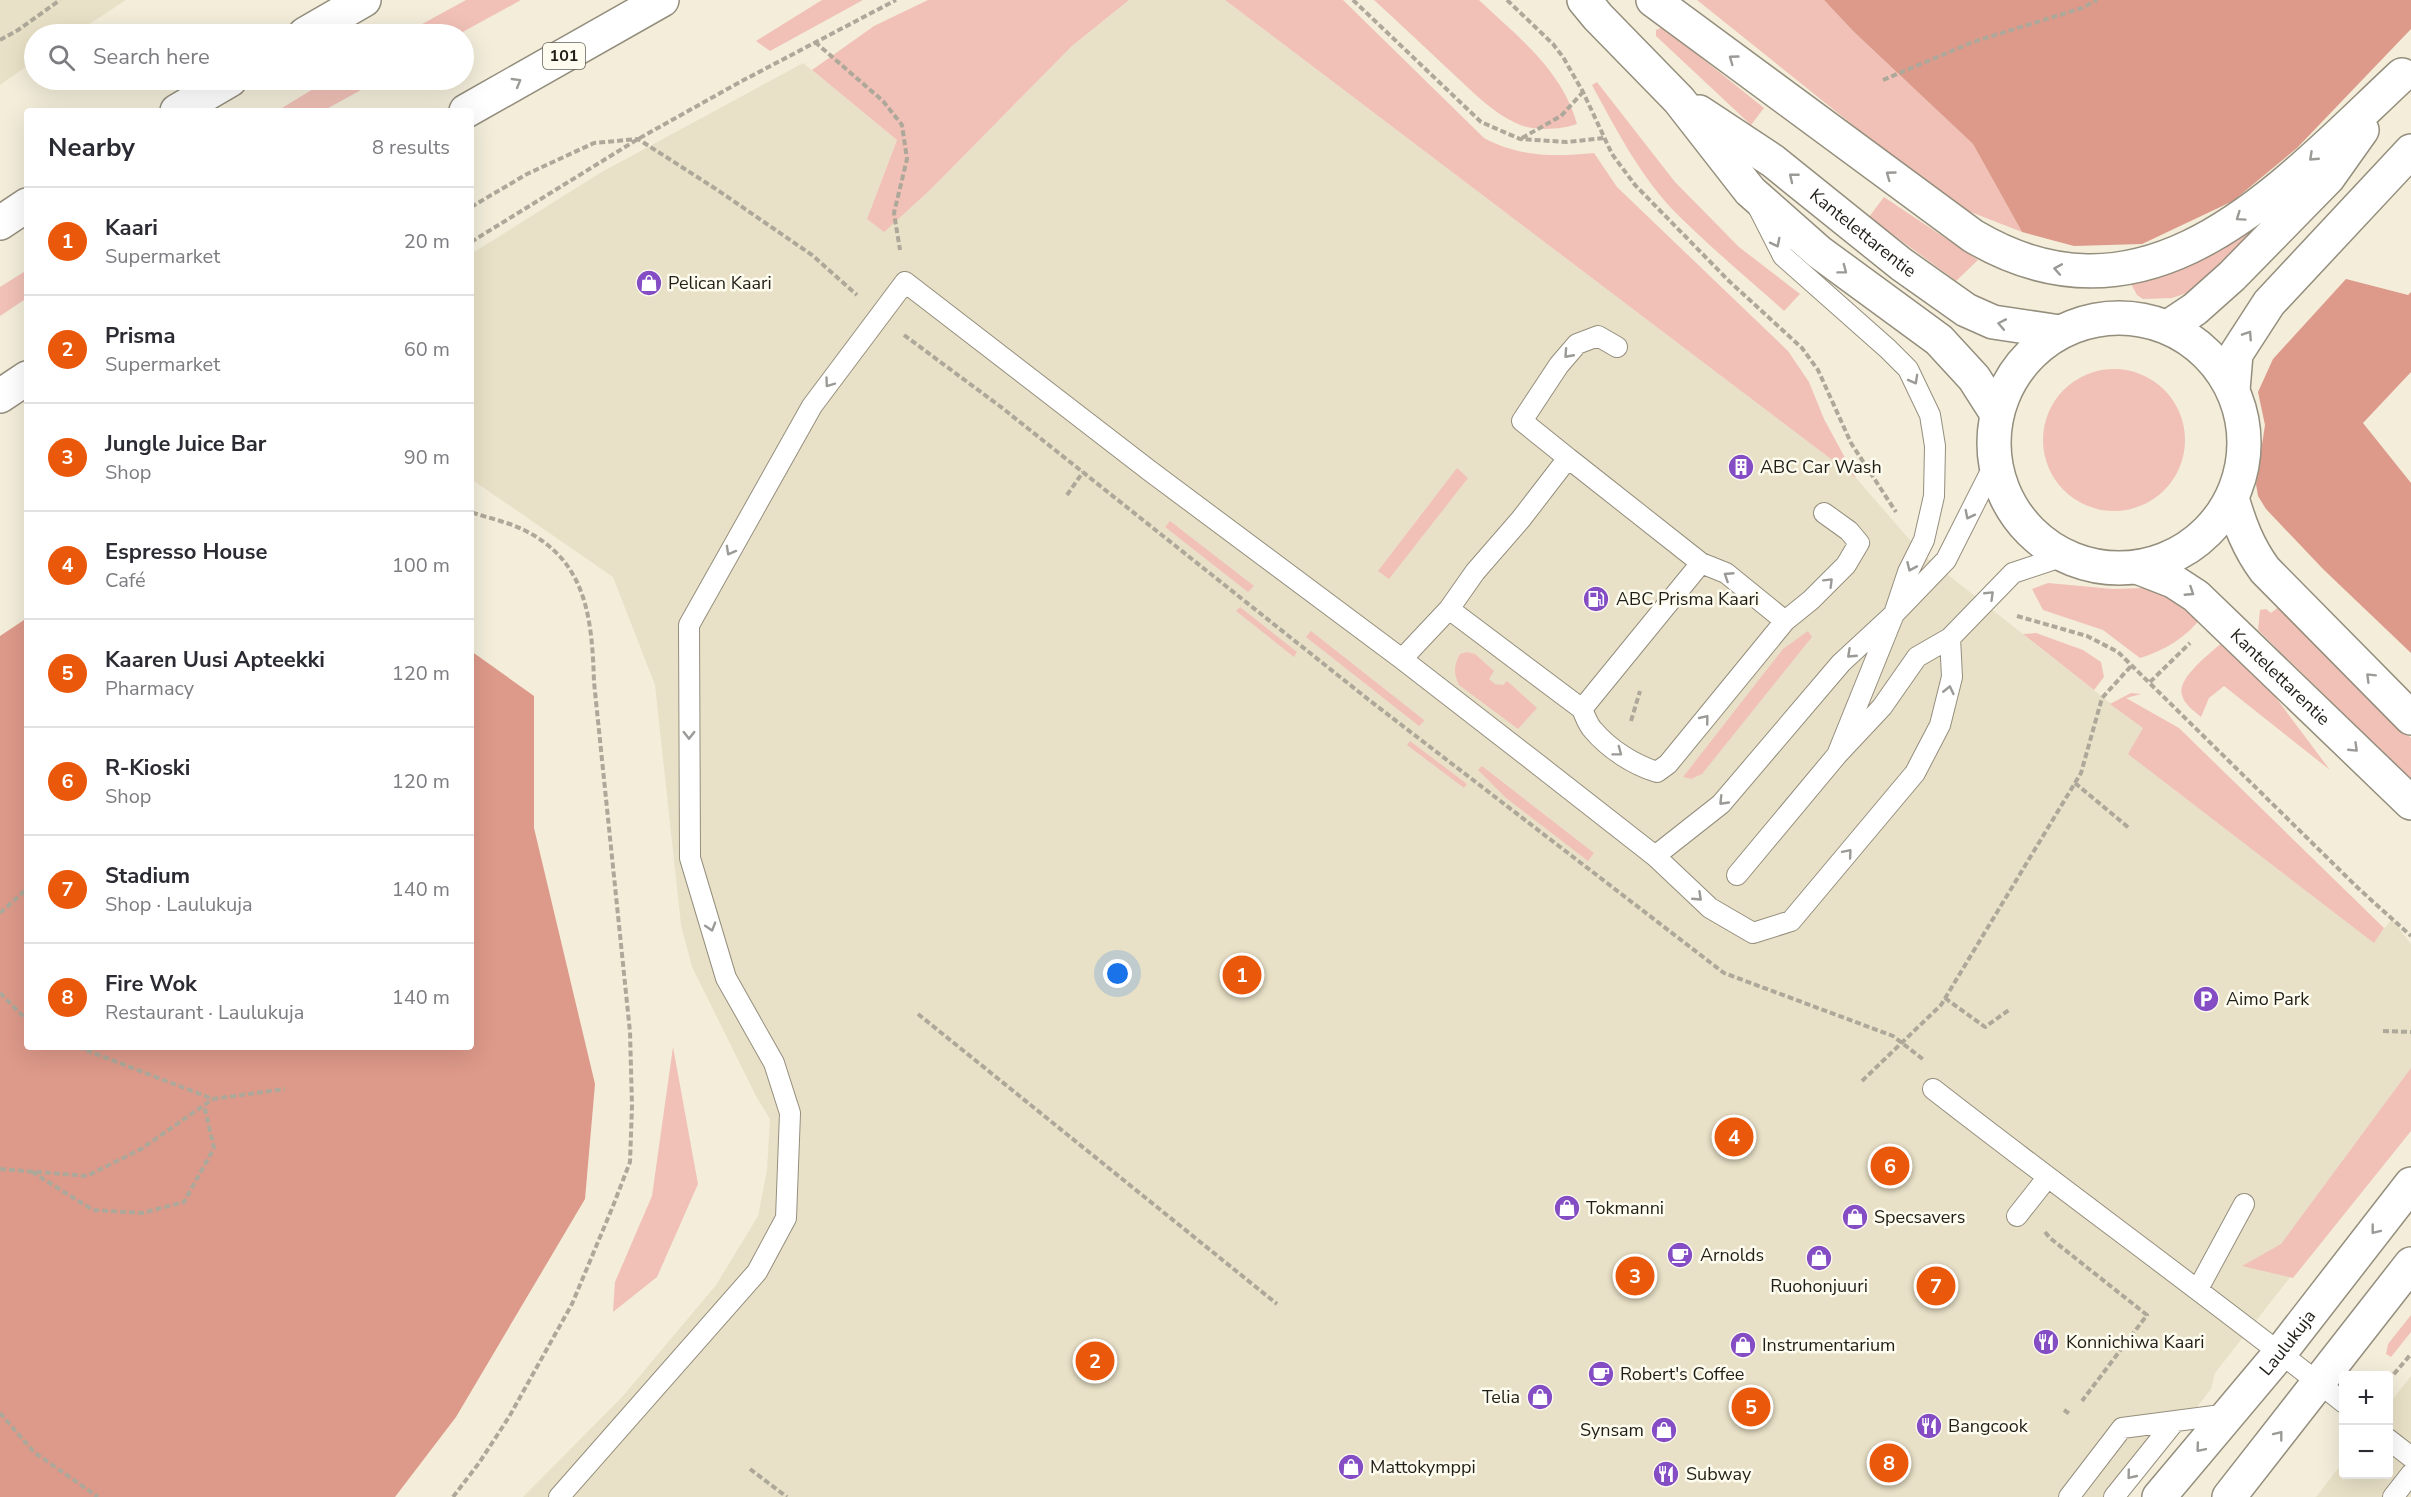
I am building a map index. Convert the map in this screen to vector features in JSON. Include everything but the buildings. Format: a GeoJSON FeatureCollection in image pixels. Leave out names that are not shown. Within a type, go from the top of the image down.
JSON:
{"type":"FeatureCollection","features":[{"type":"Feature","properties":{"kind":"main road"},"geometry":{"type":"LineString","coordinates":[[322,24],[364,0]]}},
{"type":"Feature","properties":{"kind":"main road","name":"101"},"geometry":{"type":"LineString","coordinates":[[471,108],[662,0]]}},
{"type":"Feature","properties":{"kind":"main road","name":"Kantelettarentie"},"geometry":{"type":"LineString","coordinates":[[1584,0],[1679,100],[1750,191],[1819,252],[1939,340],[1974,378],[1997,414]]}},
{"type":"Feature","properties":{"kind":"main road"},"geometry":{"type":"LineString","coordinates":[[1653,0],[1973,236],[2013,256],[2068,271],[2087,272],[2147,264],[2169,257],[2208,238],[2240,218],[2287,182],[2406,69]]}},
{"type":"Feature","properties":{"kind":"main road"},"geometry":{"type":"LineString","coordinates":[[2168,327],[2195,309],[2232,276],[2328,178],[2406,69]]}},
{"type":"Feature","properties":{"kind":"main road"},"geometry":{"type":"LineString","coordinates":[[182,108],[213,90]]}},
{"type":"Feature","properties":{"kind":"main road","name":"Kantelettarentie"},"geometry":{"type":"LineString","coordinates":[[1679,100],[1773,161],[1901,264],[1966,310],[1993,322],[2060,332]]}},
{"type":"Feature","properties":{"kind":"main road"},"geometry":{"type":"LineString","coordinates":[[2233,390],[2236,354],[2269,303],[2411,151]]}},
{"type":"Feature","properties":{"kind":"main road"},"geometry":{"type":"LineString","coordinates":[[0,223],[24,206]]}},
{"type":"Feature","properties":{"kind":"main road"},"geometry":{"type":"LineString","coordinates":[[2114,317],[2142,319],[2168,327],[2207,352],[2222,370],[2233,390],[2242,416],[2245,444],[2241,471],[2232,498],[2216,523],[2193,544],[2166,559],[2137,567],[2112,568],[2087,564],[2064,556],[2039,540],[2018,517],[2003,492],[1995,463],[1994,439],[1997,414],[2006,389],[2019,366],[2038,346],[2060,332],[2086,321],[2114,317]]}},
{"type":"Feature","properties":{"kind":"main road"},"geometry":{"type":"LineString","coordinates":[[0,396],[24,380]]}},
{"type":"Feature","properties":{"kind":"main road"},"geometry":{"type":"LineString","coordinates":[[2232,498],[2241,530],[2251,551],[2265,570],[2411,718]]}},
{"type":"Feature","properties":{"kind":"main road","name":"Kantelettarentie"},"geometry":{"type":"LineString","coordinates":[[2137,567],[2173,581],[2196,596],[2411,803]]}},
{"type":"Feature","properties":{"kind":"main road","name":"Laulukuja"},"geometry":{"type":"LineString","coordinates":[[2159,1497],[2280,1353],[2411,1184]]}},
{"type":"Feature","properties":{"kind":"main road"},"geometry":{"type":"LineString","coordinates":[[2229,1497],[2331,1393],[2411,1264]]}},
{"type":"Feature","properties":{"kind":"lane"},"geometry":{"type":"LineString","coordinates":[[1750,191],[1783,256],[1908,369],[1930,415],[1935,446],[1934,496],[1924,540],[1908,572],[1894,614],[1837,755]]}},
{"type":"Feature","properties":{"kind":"lane"},"geometry":{"type":"LineString","coordinates":[[559,1497],[757,1272],[786,1218],[790,1113],[774,1063],[726,978],[690,858],[688,625],[812,406],[905,282],[1150,471],[1402,659],[1655,856],[1710,908],[1753,933],[1791,921],[1915,773],[1941,725],[1952,677],[1950,638]]}},
{"type":"Feature","properties":{"kind":"lane"},"geometry":{"type":"LineString","coordinates":[[1617,347],[1598,336],[1577,344],[1559,365],[1522,421],[1701,563],[1726,573],[1785,621]]}},
{"type":"Feature","properties":{"kind":"lane"},"geometry":{"type":"LineString","coordinates":[[1402,659],[1449,609],[1475,572],[1521,519],[1568,458]]}},
{"type":"Feature","properties":{"kind":"lane"},"geometry":{"type":"LineString","coordinates":[[1655,856],[1721,804],[1841,663],[1894,614],[1946,560],[1995,463]]}},
{"type":"Feature","properties":{"kind":"lane"},"geometry":{"type":"LineString","coordinates":[[1449,609],[1582,709],[1592,730],[1617,752],[1641,767],[1657,772],[1668,764],[1785,621],[1811,600],[1846,565],[1859,543],[1849,531],[1824,513]]}},
{"type":"Feature","properties":{"kind":"lane"},"geometry":{"type":"LineString","coordinates":[[1737,876],[1837,755],[1882,707],[1917,657],[1950,638],[2013,573],[2064,556]]}},
{"type":"Feature","properties":{"kind":"lane"},"geometry":{"type":"LineString","coordinates":[[1582,709],[1701,563]]}},
{"type":"Feature","properties":{"kind":"lane"},"geometry":{"type":"LineString","coordinates":[[1933,1089],[2047,1178],[2198,1289],[2331,1393]]}},
{"type":"Feature","properties":{"kind":"lane"},"geometry":{"type":"LineString","coordinates":[[2021,1211],[2047,1178]]}},
{"type":"Feature","properties":{"kind":"lane"},"geometry":{"type":"LineString","coordinates":[[2198,1289],[2244,1204]]}},
{"type":"Feature","properties":{"kind":"lane"},"geometry":{"type":"LineString","coordinates":[[2069,1497],[2122,1428],[2229,1414]]}},
{"type":"Feature","properties":{"kind":"lane"},"geometry":{"type":"LineString","coordinates":[[2114,1497],[2175,1421]]}},
{"type":"Feature","properties":{"kind":"lane"},"geometry":{"type":"LineString","coordinates":[[2393,1443],[2411,1456]]}},
{"type":"Feature","properties":{"kind":"lane"},"geometry":{"type":"LineString","coordinates":[[2393,1497],[2411,1474]]}},
{"type":"Feature","properties":{"kind":"path"},"geometry":{"type":"LineString","coordinates":[[26,24],[60,0]]}},
{"type":"Feature","properties":{"kind":"path"},"geometry":{"type":"LineString","coordinates":[[474,240],[638,140],[896,0]]}},
{"type":"Feature","properties":{"kind":"path"},"geometry":{"type":"LineString","coordinates":[[1353,0],[1481,122],[1520,139],[1567,142],[1604,138]]}},
{"type":"Feature","properties":{"kind":"path"},"geometry":{"type":"LineString","coordinates":[[1507,0],[1553,44],[1582,92],[1621,167],[1653,205],[1729,281],[1802,348],[1818,370],[1851,443],[1903,521]]}},
{"type":"Feature","properties":{"kind":"path"},"geometry":{"type":"LineString","coordinates":[[1883,80],[1973,42],[2082,8],[2097,0]]}},
{"type":"Feature","properties":{"kind":"path"},"geometry":{"type":"LineString","coordinates":[[0,40],[24,26]]}},
{"type":"Feature","properties":{"kind":"path"},"geometry":{"type":"LineString","coordinates":[[815,42],[883,102],[902,125],[907,159],[894,213],[905,282]]}},
{"type":"Feature","properties":{"kind":"path"},"geometry":{"type":"LineString","coordinates":[[1520,139],[1561,117],[1582,92]]}},
{"type":"Feature","properties":{"kind":"path"},"geometry":{"type":"LineString","coordinates":[[474,205],[527,174],[594,143],[638,140],[716,189],[812,255],[879,315],[1083,472],[1369,700],[1724,973],[1893,1036],[1932,1066]]}},
{"type":"Feature","properties":{"kind":"path"},"geometry":{"type":"LineString","coordinates":[[1067,495],[1083,472]]}},
{"type":"Feature","properties":{"kind":"path"},"geometry":{"type":"LineString","coordinates":[[453,1497],[479,1463],[509,1417],[572,1304],[614,1206],[630,1162],[632,1106],[630,1032],[595,693],[593,633],[584,598],[569,567],[551,548],[524,530],[474,513]]}},
{"type":"Feature","properties":{"kind":"path"},"geometry":{"type":"LineString","coordinates":[[2012,614],[2087,636],[2118,652],[2358,888],[2411,936]]}},
{"type":"Feature","properties":{"kind":"path"},"geometry":{"type":"LineString","coordinates":[[1862,1081],[1941,1005],[2081,773],[2102,698],[2132,665]]}},
{"type":"Feature","properties":{"kind":"path"},"geometry":{"type":"LineString","coordinates":[[1617,752],[1626,739],[1641,687]]}},
{"type":"Feature","properties":{"kind":"path"},"geometry":{"type":"LineString","coordinates":[[2075,783],[2129,828]]}},
{"type":"Feature","properties":{"kind":"path"},"geometry":{"type":"LineString","coordinates":[[0,913],[24,892]]}},
{"type":"Feature","properties":{"kind":"path"},"geometry":{"type":"LineString","coordinates":[[0,993],[24,1017]]}},
{"type":"Feature","properties":{"kind":"path"},"geometry":{"type":"LineString","coordinates":[[1945,998],[1985,1027],[2009,1010]]}},
{"type":"Feature","properties":{"kind":"path"},"geometry":{"type":"LineString","coordinates":[[918,1014],[1277,1304]]}},
{"type":"Feature","properties":{"kind":"path"},"geometry":{"type":"LineString","coordinates":[[2383,1031],[2411,1032]]}},
{"type":"Feature","properties":{"kind":"path"},"geometry":{"type":"LineString","coordinates":[[86,1050],[213,1099]]}},
{"type":"Feature","properties":{"kind":"path"},"geometry":{"type":"LineString","coordinates":[[0,1169],[87,1176],[141,1149],[213,1099],[285,1089]]}},
{"type":"Feature","properties":{"kind":"path"},"geometry":{"type":"LineString","coordinates":[[32,1172],[93,1210],[142,1213],[184,1202],[214,1148],[204,1105]]}},
{"type":"Feature","properties":{"kind":"path"},"geometry":{"type":"LineString","coordinates":[[2021,1211],[2050,1238],[2147,1315],[2082,1401]]}},
{"type":"Feature","properties":{"kind":"path"},"geometry":{"type":"LineString","coordinates":[[2393,1375],[2411,1354]]}},
{"type":"Feature","properties":{"kind":"path"},"geometry":{"type":"LineString","coordinates":[[2064,1410],[2071,1415]]}},
{"type":"Feature","properties":{"kind":"path"},"geometry":{"type":"LineString","coordinates":[[0,1413],[34,1452],[98,1497]]}},
{"type":"Feature","properties":{"kind":"path"},"geometry":{"type":"LineString","coordinates":[[750,1469],[786,1497]]}},
{"type":"Feature","properties":{"kind":"shaded area"},"geometry":{"type":"Polygon","coordinates":[[[0,0],[126,0],[89,24],[24,24],[24,68],[0,85],[0,0]]]}},
{"type":"Feature","properties":{"kind":"shaded area"},"geometry":{"type":"Polygon","coordinates":[[[466,0],[521,0],[474,26],[422,24],[466,0]]]}},
{"type":"Feature","properties":{"kind":"shaded area"},"geometry":{"type":"Polygon","coordinates":[[[822,0],[863,0],[770,51],[756,41],[822,0]]]}},
{"type":"Feature","properties":{"kind":"shaded area"},"geometry":{"type":"Polygon","coordinates":[[[928,0],[1129,0],[1072,46],[931,189],[884,232],[867,219],[897,140],[812,70],[874,26],[928,0]]]}},
{"type":"Feature","properties":{"kind":"shaded area"},"geometry":{"type":"Polygon","coordinates":[[[1129,0],[1225,0],[1856,478],[1923,555],[2114,706],[2125,698],[2373,942],[2392,919],[2411,944],[2411,1123],[2215,1373],[2211,1389],[2127,1497],[523,1497],[623,1396],[716,1285],[758,1216],[767,1170],[770,1119],[757,1098],[692,967],[681,925],[655,685],[613,577],[474,481],[474,252],[600,173],[803,63],[897,140],[867,219],[931,189],[1072,46],[1129,0]]]}},
{"type":"Feature","properties":{"kind":"shaded area"},"geometry":{"type":"Polygon","coordinates":[[[1225,0],[1343,0],[1484,138],[1510,149],[1537,154],[1594,153],[1617,187],[1788,351],[1809,382],[1824,419],[1856,478],[1225,0]]]}},
{"type":"Feature","properties":{"kind":"shaded area"},"geometry":{"type":"Polygon","coordinates":[[[1374,0],[1479,0],[1523,41],[1550,71],[1561,87],[1577,124],[1563,128],[1539,129],[1508,119],[1473,92],[1374,0]]]}},
{"type":"Feature","properties":{"kind":"shaded area"},"geometry":{"type":"Polygon","coordinates":[[[1697,0],[1824,0],[1853,31],[1973,144],[2022,232],[1968,211],[1909,170],[1697,0]]]}},
{"type":"Feature","properties":{"kind":"shaded area"},"geometry":{"type":"Polygon","coordinates":[[[1824,0],[2411,0],[2411,29],[2297,148],[2233,201],[2142,244],[2074,246],[2022,232],[1973,144],[1853,31],[1824,0]]]}},
{"type":"Feature","properties":{"kind":"shaded area"},"geometry":{"type":"Polygon","coordinates":[[[1663,27],[1764,108],[1751,125],[1656,36],[1656,30],[1663,27]]]}},
{"type":"Feature","properties":{"kind":"shaded area"},"geometry":{"type":"Polygon","coordinates":[[[1597,82],[1675,182],[1739,247],[1800,294],[1784,311],[1704,240],[1652,186],[1620,137],[1592,85],[1597,82]]]}},
{"type":"Feature","properties":{"kind":"shaded area"},"geometry":{"type":"Polygon","coordinates":[[[312,90],[361,90],[328,108],[282,108],[312,90]]]}},
{"type":"Feature","properties":{"kind":"shaded area"},"geometry":{"type":"Polygon","coordinates":[[[1884,197],[1978,260],[1956,281],[1869,217],[1884,197]]]}},
{"type":"Feature","properties":{"kind":"shaded area"},"geometry":{"type":"Polygon","coordinates":[[[2249,232],[2255,239],[2190,292],[2172,298],[2143,299],[2137,295],[2130,282],[2192,264],[2249,232]]]}},
{"type":"Feature","properties":{"kind":"shaded area"},"geometry":{"type":"Polygon","coordinates":[[[24,272],[24,300],[0,316],[0,287],[24,272]]]}},
{"type":"Feature","properties":{"kind":"shaded area"},"geometry":{"type":"Polygon","coordinates":[[[2346,279],[2408,295],[2411,292],[2411,372],[2363,423],[2411,483],[2411,653],[2323,569],[2266,509],[2258,496],[2256,484],[2265,425],[2258,392],[2273,359],[2346,279]]]}},
{"type":"Feature","properties":{"kind":"shaded area"},"geometry":{"type":"Polygon","coordinates":[[[2114,369],[2141,375],[2164,390],[2179,413],[2185,440],[2179,467],[2164,490],[2141,505],[2114,511],[2087,505],[2064,490],[2049,467],[2043,440],[2049,413],[2064,390],[2087,375],[2114,369]]]}},
{"type":"Feature","properties":{"kind":"shaded area"},"geometry":{"type":"Polygon","coordinates":[[[1457,468],[1468,478],[1389,579],[1378,571],[1457,468]]]}},
{"type":"Feature","properties":{"kind":"shaded area"},"geometry":{"type":"Polygon","coordinates":[[[1170,521],[1254,586],[1248,592],[1165,527],[1170,521]]]}},
{"type":"Feature","properties":{"kind":"shaded area"},"geometry":{"type":"Polygon","coordinates":[[[2048,583],[2113,589],[2142,588],[2163,593],[2201,618],[2173,643],[2140,658],[2103,630],[2043,610],[2032,589],[2048,583]]]}},
{"type":"Feature","properties":{"kind":"shaded area"},"geometry":{"type":"Polygon","coordinates":[[[2280,606],[2411,738],[2411,780],[2258,630],[2260,610],[2266,609],[2271,613],[2280,606]]]}},
{"type":"Feature","properties":{"kind":"shaded area"},"geometry":{"type":"Polygon","coordinates":[[[1240,607],[1297,652],[1294,657],[1236,611],[1240,607]]]}},
{"type":"Feature","properties":{"kind":"shaded area"},"geometry":{"type":"Polygon","coordinates":[[[24,620],[24,1050],[474,1050],[474,653],[534,696],[534,828],[595,1084],[585,1199],[456,1417],[395,1497],[0,1497],[0,636],[24,620]]]}},
{"type":"Feature","properties":{"kind":"shaded area"},"geometry":{"type":"Polygon","coordinates":[[[1311,631],[1424,721],[1419,726],[1306,637],[1311,631]]]}},
{"type":"Feature","properties":{"kind":"shaded area"},"geometry":{"type":"Polygon","coordinates":[[[1808,631],[1812,637],[1702,774],[1691,779],[1683,777],[1783,649],[1808,631]]]}},
{"type":"Feature","properties":{"kind":"shaded area"},"geometry":{"type":"Polygon","coordinates":[[[2036,633],[2083,650],[2101,662],[2104,677],[2094,690],[2023,634],[2036,633]]]}},
{"type":"Feature","properties":{"kind":"shaded area"},"geometry":{"type":"Polygon","coordinates":[[[2225,640],[2259,675],[2330,770],[2224,686],[2209,698],[2201,717],[2187,704],[2182,695],[2184,681],[2197,665],[2225,640]]]}},
{"type":"Feature","properties":{"kind":"shaded area"},"geometry":{"type":"Polygon","coordinates":[[[1467,652],[1475,654],[1494,671],[1489,679],[1495,684],[1503,685],[1507,681],[1537,708],[1518,729],[1459,685],[1455,665],[1460,654],[1467,652]]]}},
{"type":"Feature","properties":{"kind":"shaded area"},"geometry":{"type":"Polygon","coordinates":[[[2131,693],[2141,694],[2126,698],[2179,728],[2384,928],[2374,943],[2128,754],[2143,728],[2110,704],[2131,693]]]}},
{"type":"Feature","properties":{"kind":"shaded area"},"geometry":{"type":"Polygon","coordinates":[[[1410,741],[1467,784],[1464,788],[1407,745],[1410,741]]]}},
{"type":"Feature","properties":{"kind":"shaded area"},"geometry":{"type":"Polygon","coordinates":[[[1482,766],[1594,853],[1588,861],[1506,798],[1478,770],[1482,766]]]}},
{"type":"Feature","properties":{"kind":"shaded area"},"geometry":{"type":"Polygon","coordinates":[[[673,1047],[698,1184],[657,1277],[613,1312],[615,1282],[652,1196],[673,1047]]]}},
{"type":"Feature","properties":{"kind":"shaded area"},"geometry":{"type":"Polygon","coordinates":[[[2411,1068],[2411,1131],[2293,1278],[2242,1266],[2281,1244],[2411,1068]]]}},
{"type":"Feature","properties":{"kind":"shaded area"},"geometry":{"type":"Polygon","coordinates":[[[2411,1315],[2411,1332],[2391,1357],[2386,1354],[2388,1344],[2411,1315]]]}},
{"type":"Feature","properties":{"kind":"shaded area"},"geometry":{"type":"Polygon","coordinates":[[[2411,1376],[2411,1497],[2316,1497],[2339,1467],[2339,1479],[2393,1479],[2393,1399],[2411,1376]]]}},
{"type":"Feature","properties":{"kind":"place","name":"Pelican Kaari"},"geometry":{"type":"Point","coordinates":[649,283]}},
{"type":"Feature","properties":{"kind":"place","name":"ABC Car Wash"},"geometry":{"type":"Point","coordinates":[1741,467]}},
{"type":"Feature","properties":{"kind":"place","name":"ABC Prisma Kaari"},"geometry":{"type":"Point","coordinates":[1596,599]}},
{"type":"Feature","properties":{"kind":"place","name":"Kaari"},"geometry":{"type":"Point","coordinates":[1242,975]}},
{"type":"Feature","properties":{"kind":"place","name":"Aimo Park"},"geometry":{"type":"Point","coordinates":[2206,999]}},
{"type":"Feature","properties":{"kind":"place","name":"Espresso House"},"geometry":{"type":"Point","coordinates":[1734,1137]}},
{"type":"Feature","properties":{"kind":"place","name":"R-Kioski"},"geometry":{"type":"Point","coordinates":[1890,1166]}},
{"type":"Feature","properties":{"kind":"place","name":"Tokmanni"},"geometry":{"type":"Point","coordinates":[1567,1208]}},
{"type":"Feature","properties":{"kind":"place","name":"Specsavers"},"geometry":{"type":"Point","coordinates":[1855,1217]}},
{"type":"Feature","properties":{"kind":"place","name":"Arnolds"},"geometry":{"type":"Point","coordinates":[1680,1255]}},
{"type":"Feature","properties":{"kind":"place","name":"Ruohonjuuri"},"geometry":{"type":"Point","coordinates":[1819,1258]}},
{"type":"Feature","properties":{"kind":"place","name":"Jungle Juice Bar"},"geometry":{"type":"Point","coordinates":[1635,1276]}},
{"type":"Feature","properties":{"kind":"place","name":"Stadium"},"geometry":{"type":"Point","coordinates":[1936,1286]}},
{"type":"Feature","properties":{"kind":"place","name":"Konnichiwa Kaari"},"geometry":{"type":"Point","coordinates":[2046,1342]}},
{"type":"Feature","properties":{"kind":"place","name":"Instrumentarium"},"geometry":{"type":"Point","coordinates":[1743,1345]}},
{"type":"Feature","properties":{"kind":"place","name":"Prisma"},"geometry":{"type":"Point","coordinates":[1095,1361]}},
{"type":"Feature","properties":{"kind":"place","name":"Robert's Coffee"},"geometry":{"type":"Point","coordinates":[1601,1374]}},
{"type":"Feature","properties":{"kind":"place","name":"Telia"},"geometry":{"type":"Point","coordinates":[1540,1397]}},
{"type":"Feature","properties":{"kind":"place","name":"Kaaren Uusi Apteekki"},"geometry":{"type":"Point","coordinates":[1751,1407]}},
{"type":"Feature","properties":{"kind":"place","name":"Bangcook"},"geometry":{"type":"Point","coordinates":[1929,1426]}},
{"type":"Feature","properties":{"kind":"place","name":"Synsam"},"geometry":{"type":"Point","coordinates":[1664,1430]}},
{"type":"Feature","properties":{"kind":"place","name":"Fire Wok"},"geometry":{"type":"Point","coordinates":[1889,1463]}},
{"type":"Feature","properties":{"kind":"place","name":"Mattokymppi"},"geometry":{"type":"Point","coordinates":[1351,1467]}},
{"type":"Feature","properties":{"kind":"place","name":"Subway"},"geometry":{"type":"Point","coordinates":[1666,1474]}}]}
